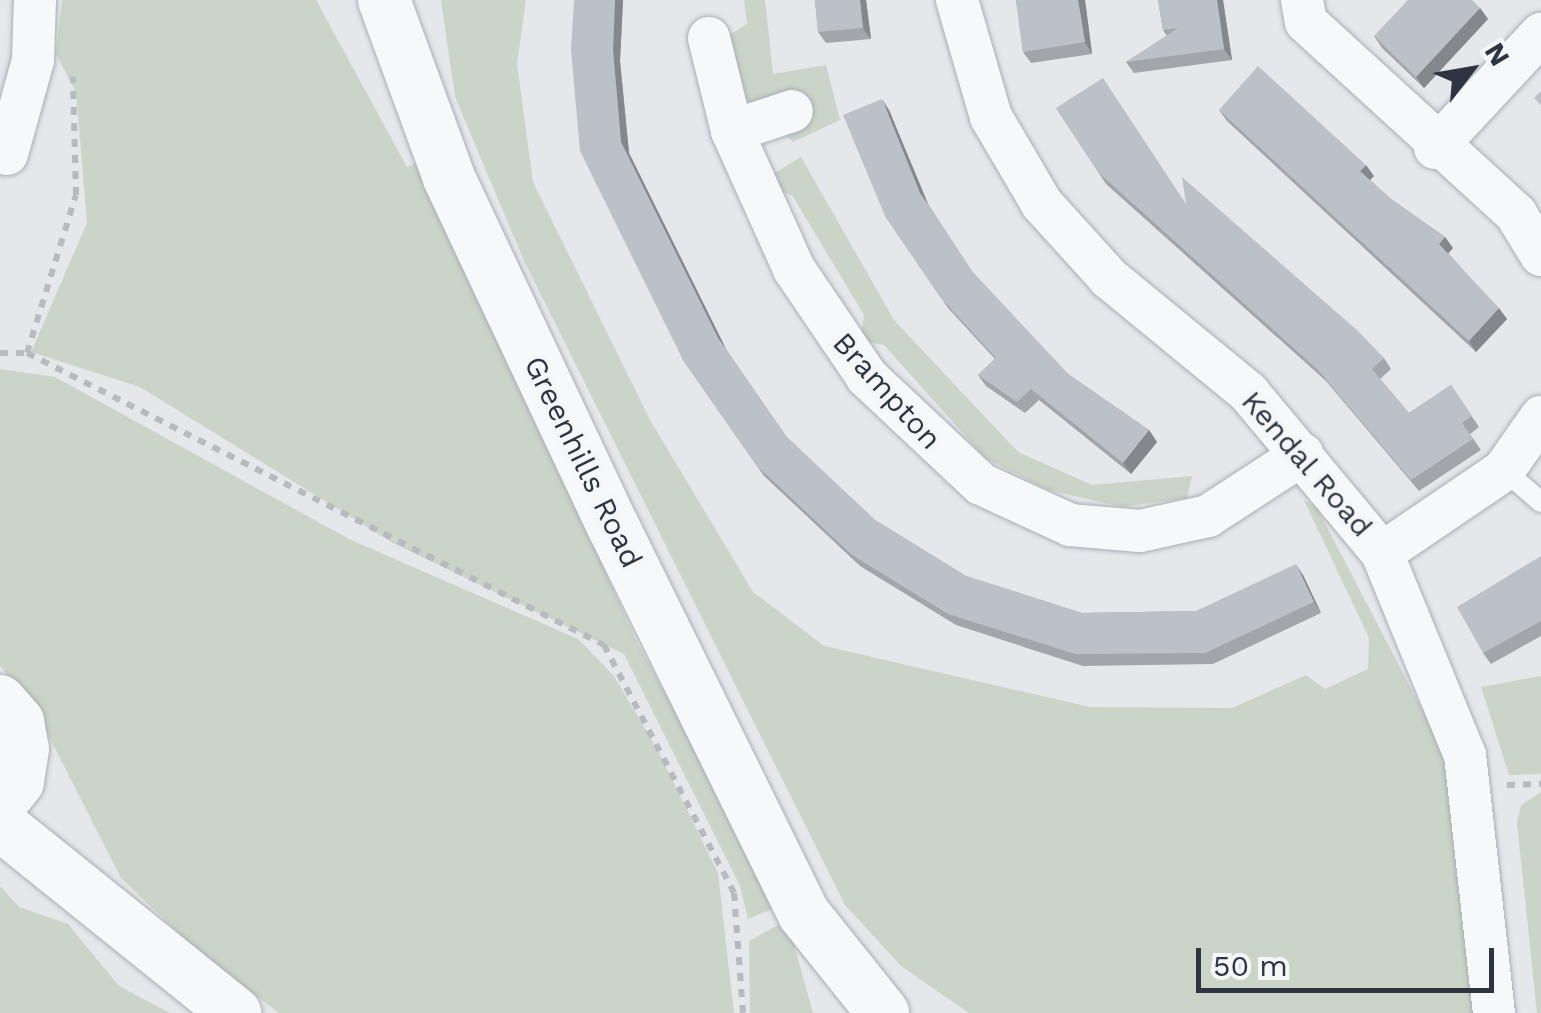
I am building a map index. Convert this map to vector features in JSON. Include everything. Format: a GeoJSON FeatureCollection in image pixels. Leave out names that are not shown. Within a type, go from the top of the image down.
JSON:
{"type":"FeatureCollection","features":[{"type":"Feature","properties":{"kind":"street"},"geometry":{"type":"LineString","coordinates":[[7,154],[32,60],[35,0]]}},
{"type":"Feature","properties":{"kind":"street","name":"Greenhills Road"},"geometry":{"type":"LineString","coordinates":[[384,0],[448,178],[804,914],[831,1013]]}},
{"type":"Feature","properties":{"kind":"street","name":"Kendal Road"},"geometry":{"type":"LineString","coordinates":[[957,0],[991,117],[1042,204],[1303,454],[1382,553],[1465,754],[1494,1013]]}},
{"type":"Feature","properties":{"kind":"street"},"geometry":{"type":"LineString","coordinates":[[1302,0],[1306,22],[1435,148],[1516,214],[1541,256]]}},
{"type":"Feature","properties":{"kind":"street"},"geometry":{"type":"LineString","coordinates":[[1435,148],[1541,34]]}},
{"type":"Feature","properties":{"kind":"street","name":"Brampton"},"geometry":{"type":"LineString","coordinates":[[709,38],[732,131],[794,270],[867,378],[944,456],[1010,501],[1104,531],[1174,526],[1240,500],[1303,454]]}},
{"type":"Feature","properties":{"kind":"street"},"geometry":{"type":"LineString","coordinates":[[732,131],[792,111]]}},
{"type":"Feature","properties":{"kind":"street"},"geometry":{"type":"LineString","coordinates":[[1382,553],[1504,470],[1541,416]]}},
{"type":"Feature","properties":{"kind":"street"},"geometry":{"type":"LineString","coordinates":[[0,701],[18,722],[53,859]]}},
{"type":"Feature","properties":{"kind":"street"},"geometry":{"type":"LineString","coordinates":[[0,804],[18,782],[23,749]]}},
{"type":"Feature","properties":{"kind":"street"},"geometry":{"type":"LineString","coordinates":[[0,824],[53,859],[235,1013]]}},
{"type":"Feature","properties":{"kind":"street","name":"Greenhills Road"},"geometry":{"type":"LineString","coordinates":[[804,914],[884,1013]]}},
{"type":"Feature","properties":{"kind":"lane"},"geometry":{"type":"LineString","coordinates":[[1504,470],[1541,502]]}},
{"type":"Feature","properties":{"kind":"path"},"geometry":{"type":"LineString","coordinates":[[27,353],[76,195],[72,62]]}},
{"type":"Feature","properties":{"kind":"path"},"geometry":{"type":"LineString","coordinates":[[0,353],[27,353],[604,645],[734,894],[742,1013]]}},
{"type":"Feature","properties":{"kind":"shaded area"},"geometry":{"type":"Polygon","coordinates":[[[62,0],[316,0],[407,167],[421,161],[635,638],[780,906],[748,919],[740,886],[624,654],[393,543],[140,387],[31,352],[87,223],[76,92],[56,54],[62,0]]]}},
{"type":"Feature","properties":{"kind":"shaded area"},"geometry":{"type":"Polygon","coordinates":[[[441,0],[526,0],[517,64],[533,182],[650,420],[753,592],[824,646],[1090,707],[1232,708],[1306,675],[1325,689],[1368,669],[1369,638],[1304,500],[1317,508],[1440,744],[1458,803],[1475,1013],[969,1013],[901,966],[845,905],[525,263],[455,97],[441,0]]]}},
{"type":"Feature","properties":{"kind":"shaded area"},"geometry":{"type":"Polygon","coordinates":[[[744,0],[765,0],[773,74],[826,65],[840,120],[793,142],[739,91],[726,37],[747,24],[744,0]]]}},
{"type":"Feature","properties":{"kind":"shaded area"},"geometry":{"type":"Polygon","coordinates":[[[801,157],[894,320],[1018,452],[1092,485],[1192,476],[1187,498],[1122,507],[1048,490],[985,458],[884,345],[860,341],[864,315],[792,195],[773,190],[768,177],[801,157]]]}},
{"type":"Feature","properties":{"kind":"shaded area"},"geometry":{"type":"Polygon","coordinates":[[[0,369],[55,377],[349,539],[578,639],[614,676],[657,749],[718,873],[734,1013],[279,1013],[202,955],[121,878],[32,703],[0,666],[0,369]]]}},
{"type":"Feature","properties":{"kind":"shaded area"},"geometry":{"type":"Polygon","coordinates":[[[1541,676],[1541,774],[1509,775],[1481,687],[1541,676]]]}},
{"type":"Feature","properties":{"kind":"shaded area"},"geometry":{"type":"Polygon","coordinates":[[[1541,792],[1541,1013],[1537,1013],[1517,823],[1521,805],[1541,792]]]}},
{"type":"Feature","properties":{"kind":"shaded area"},"geometry":{"type":"Polygon","coordinates":[[[0,886],[19,907],[68,924],[119,986],[170,1013],[0,1013],[0,886]]]}},
{"type":"Feature","properties":{"kind":"shaded area"},"geometry":{"type":"Polygon","coordinates":[[[787,920],[813,1013],[750,1013],[749,941],[787,920]]]}},
{"type":"Feature","properties":{"kind":"building"},"geometry":{"type":"Polygon","coordinates":[[[574,0],[615,0],[613,50],[621,142],[718,338],[787,437],[875,520],[966,576],[1082,613],[1196,611],[1296,564],[1314,602],[1205,653],[1075,654],[948,614],[852,555],[756,465],[683,360],[580,151],[571,50],[574,0]]]}},
{"type":"Feature","properties":{"kind":"building"},"geometry":{"type":"Polygon","coordinates":[[[815,0],[860,0],[863,28],[818,32],[815,0]]]}},
{"type":"Feature","properties":{"kind":"building"},"geometry":{"type":"Polygon","coordinates":[[[1016,0],[1078,0],[1085,42],[1023,52],[1016,0]]]}},
{"type":"Feature","properties":{"kind":"building"},"geometry":{"type":"Polygon","coordinates":[[[1158,0],[1217,0],[1224,49],[1126,62],[1178,28],[1163,30],[1158,0]]]}},
{"type":"Feature","properties":{"kind":"building"},"geometry":{"type":"Polygon","coordinates":[[[1408,0],[1472,0],[1480,8],[1416,77],[1374,36],[1408,0]]]}},
{"type":"Feature","properties":{"kind":"building"},"geometry":{"type":"Polygon","coordinates":[[[1258,66],[1366,165],[1360,171],[1391,199],[1445,237],[1439,244],[1499,308],[1469,341],[1219,110],[1258,66]]]}},
{"type":"Feature","properties":{"kind":"building"},"geometry":{"type":"Polygon","coordinates":[[[1103,78],[1186,204],[1182,177],[1384,358],[1372,369],[1409,413],[1451,385],[1472,416],[1462,423],[1473,439],[1411,480],[1318,370],[1099,173],[1056,108],[1103,78]]]}},
{"type":"Feature","properties":{"kind":"building"},"geometry":{"type":"Polygon","coordinates":[[[882,99],[920,193],[972,271],[1068,374],[1149,430],[1123,463],[1031,389],[1017,402],[978,375],[996,358],[940,297],[885,216],[843,115],[882,99]]]}},
{"type":"Feature","properties":{"kind":"building"},"geometry":{"type":"Polygon","coordinates":[[[1541,556],[1541,621],[1483,653],[1457,607],[1541,556]]]}}]}
